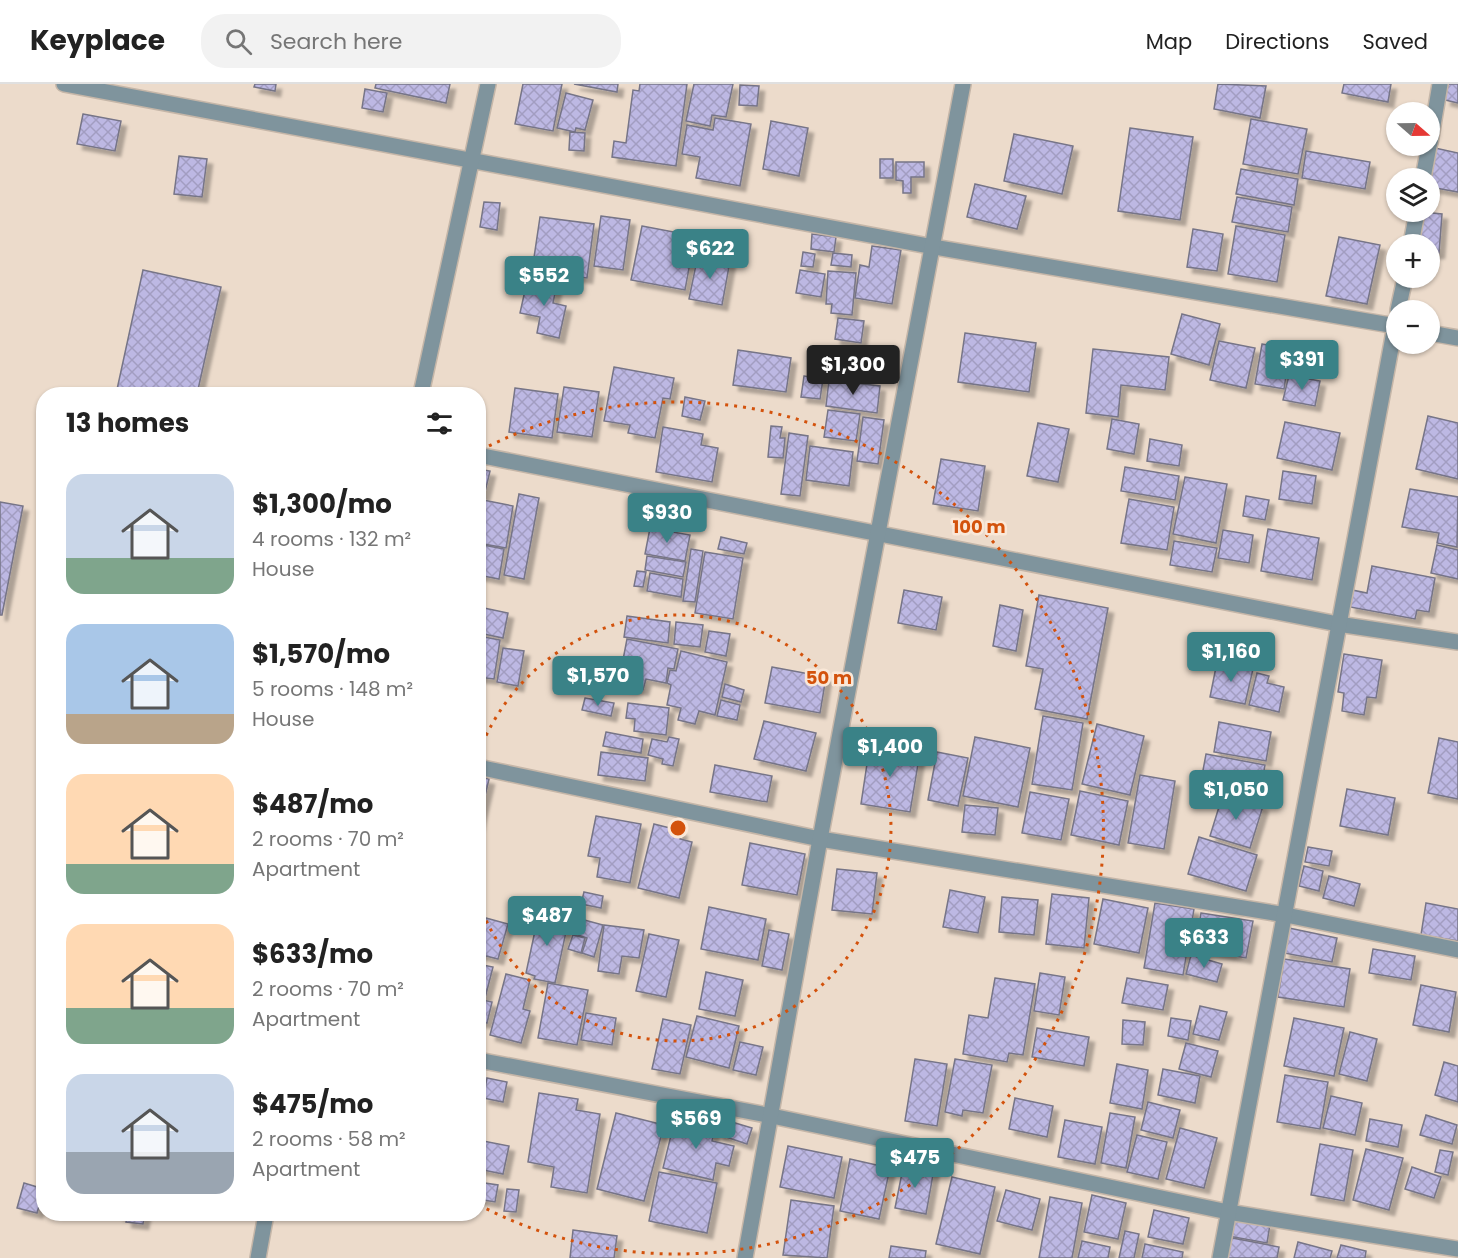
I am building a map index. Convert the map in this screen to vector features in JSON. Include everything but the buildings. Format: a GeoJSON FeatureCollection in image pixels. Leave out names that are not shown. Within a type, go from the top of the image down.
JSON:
{"type":"FeatureCollection","features":[{"type":"Feature","properties":{"kind":"street"},"geometry":{"type":"LineString","coordinates":[[64,84],[934,247],[1386,319]]}},
{"type":"Feature","properties":{"kind":"street"},"geometry":{"type":"LineString","coordinates":[[423,387],[488,84]]}},
{"type":"Feature","properties":{"kind":"street"},"geometry":{"type":"LineString","coordinates":[[745,1258],[820,839],[934,247],[963,84]]}},
{"type":"Feature","properties":{"kind":"street"},"geometry":{"type":"LineString","coordinates":[[1437,102],[1440,84]]}},
{"type":"Feature","properties":{"kind":"street"},"geometry":{"type":"LineString","coordinates":[[1440,335],[1458,338]]}},
{"type":"Feature","properties":{"kind":"street"},"geometry":{"type":"LineString","coordinates":[[1220,1258],[1391,354]]}},
{"type":"Feature","properties":{"kind":"street"},"geometry":{"type":"LineString","coordinates":[[486,457],[878,536],[1338,624],[1458,642]]}},
{"type":"Feature","properties":{"kind":"street"},"geometry":{"type":"LineString","coordinates":[[486,768],[820,839],[1286,915],[1458,950]]}},
{"type":"Feature","properties":{"kind":"street"},"geometry":{"type":"LineString","coordinates":[[486,1062],[772,1116],[1228,1212],[1458,1250]]}},
{"type":"Feature","properties":{"kind":"street"},"geometry":{"type":"LineString","coordinates":[[258,1258],[265,1221]]}}]}
